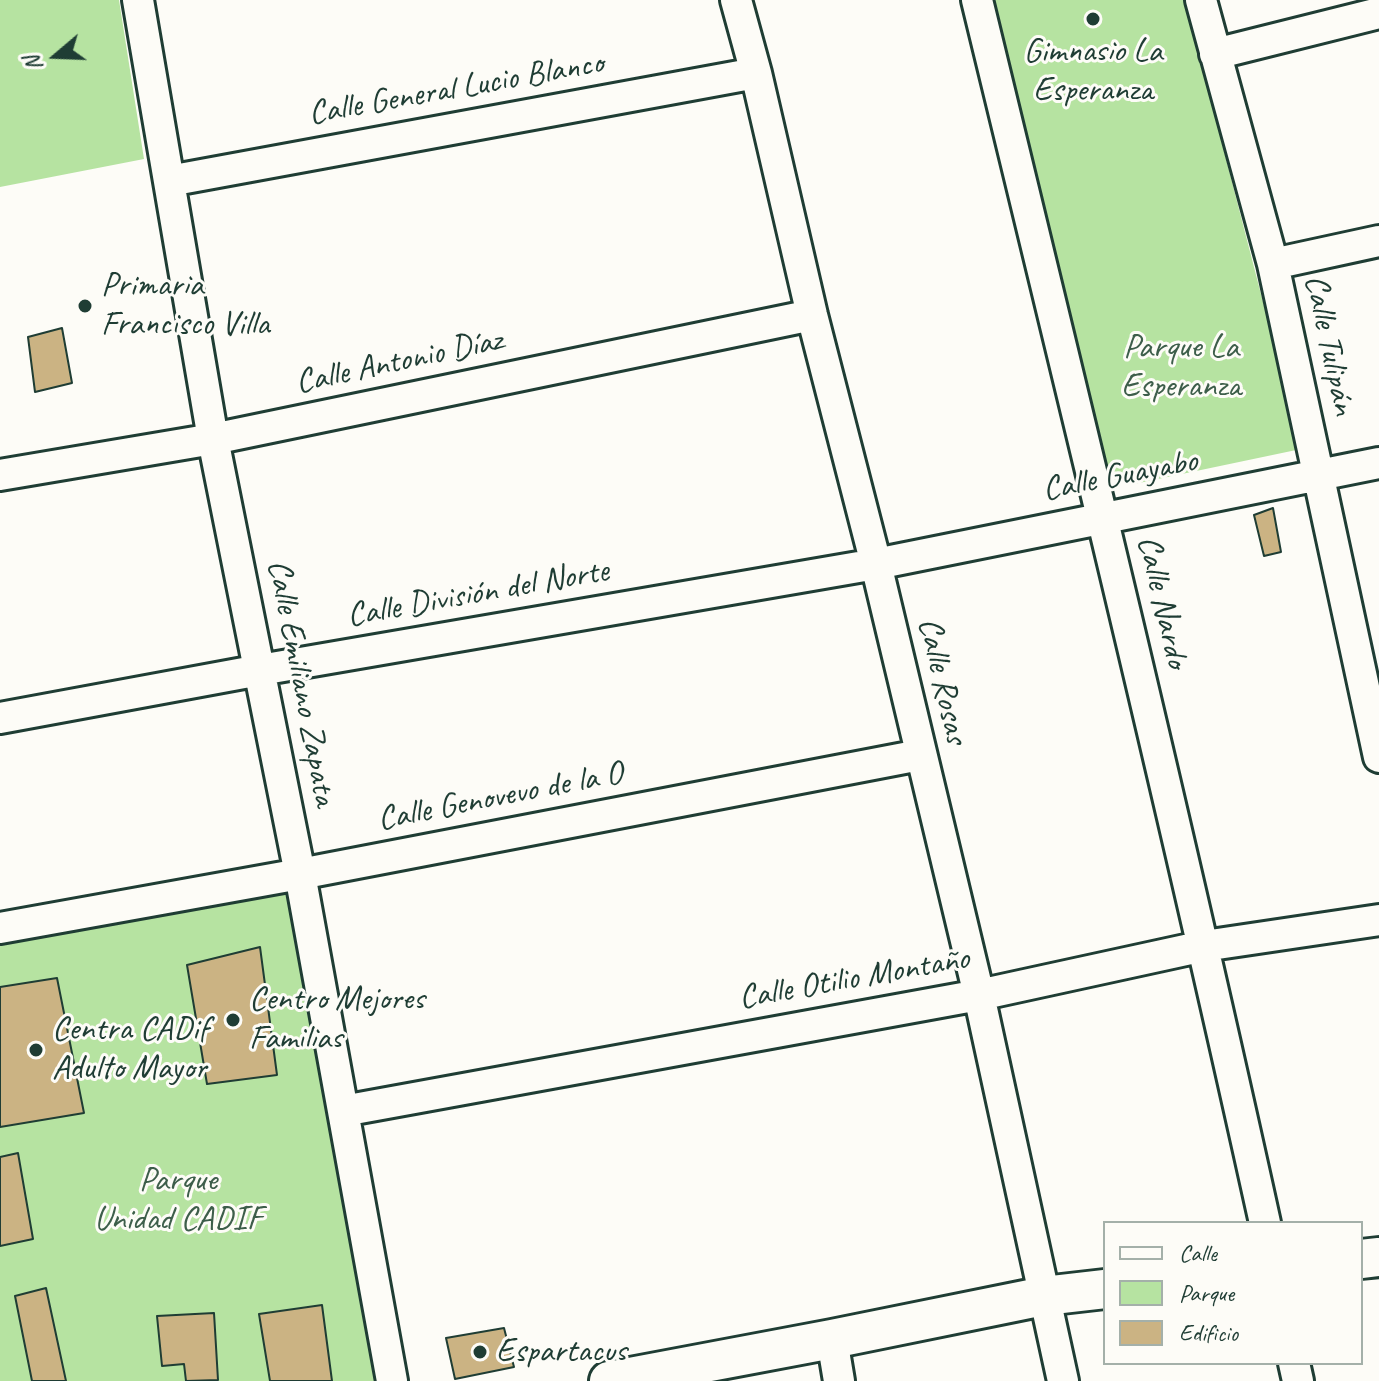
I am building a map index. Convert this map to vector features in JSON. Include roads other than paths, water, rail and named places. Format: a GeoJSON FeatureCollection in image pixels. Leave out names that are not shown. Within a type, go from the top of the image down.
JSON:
{"type":"FeatureCollection","features":[{"type":"Feature","properties":{"kind":"street","name":"Calle Emiliano Zapata"},"geometry":{"type":"LineString","coordinates":[[138,0],[213,439],[300,874],[392,1381]]}},
{"type":"Feature","properties":{"kind":"street","name":"Calle Rosas"},"geometry":{"type":"LineString","coordinates":[[736,0],[979,995],[1063,1381]]}},
{"type":"Feature","properties":{"kind":"street","name":"Calle Nardo"},"geometry":{"type":"LineString","coordinates":[[977,0],[1204,946],[1265,1221]]}},
{"type":"Feature","properties":{"kind":"street","name":"Calle Tulipán"},"geometry":{"type":"LineString","coordinates":[[1201,0],[1273,264],[1379,757]]}},
{"type":"Feature","properties":{"kind":"street"},"geometry":{"type":"LineString","coordinates":[[1215,54],[1379,13]]}},
{"type":"Feature","properties":{"kind":"street","name":"Calle General Lucio Blanco"},"geometry":{"type":"LineString","coordinates":[[169,181],[756,73]]}},
{"type":"Feature","properties":{"kind":"street"},"geometry":{"type":"LineString","coordinates":[[1273,264],[1379,241]]}},
{"type":"Feature","properties":{"kind":"street","name":"Calle Antonio Díaz"},"geometry":{"type":"LineString","coordinates":[[0,475],[213,439],[812,315]]}},
{"type":"Feature","properties":{"kind":"street","name":"Calle Guayabo"},"geometry":{"type":"LineString","coordinates":[[876,564],[1379,463]]}},
{"type":"Feature","properties":{"kind":"street","name":"Calle División del Norte"},"geometry":{"type":"LineString","coordinates":[[0,718],[876,564]]}},
{"type":"Feature","properties":{"kind":"street","name":"Calle Genovevo de la O"},"geometry":{"type":"LineString","coordinates":[[0,928],[920,755]]}},
{"type":"Feature","properties":{"kind":"street","name":"Calle Otilio Montaño"},"geometry":{"type":"LineString","coordinates":[[343,1111],[979,995],[1204,946],[1379,920]]}},
{"type":"Feature","properties":{"kind":"street"},"geometry":{"type":"LineString","coordinates":[[611,1381],[1044,1296],[1103,1289]]}},
{"type":"Feature","properties":{"kind":"street"},"geometry":{"type":"LineString","coordinates":[[832,1339],[839,1381]]}},
{"type":"Feature","properties":{"kind":"place","name":"Gimnasio La Esperanza"},"geometry":{"type":"Point","coordinates":[1093,19]}},
{"type":"Feature","properties":{"kind":"place","name":"Primaria Francisco Villa"},"geometry":{"type":"Point","coordinates":[85,306]}},
{"type":"Feature","properties":{"kind":"place","name":"Centro Mejores Familias"},"geometry":{"type":"Point","coordinates":[233,1020]}},
{"type":"Feature","properties":{"kind":"place","name":"Centra CADif Adulto Mayor"},"geometry":{"type":"Point","coordinates":[36,1050]}},
{"type":"Feature","properties":{"kind":"place","name":"Espartacus"},"geometry":{"type":"Point","coordinates":[480,1352]}},
{"type":"Feature","properties":{"kind":"park label","name":"Parque La Esperanza"},"geometry":{"type":"Point","coordinates":[1181,368]}},
{"type":"Feature","properties":{"kind":"park label","name":"Parque Unidad CADIF"},"geometry":{"type":"Point","coordinates":[178,1200]}}]}
